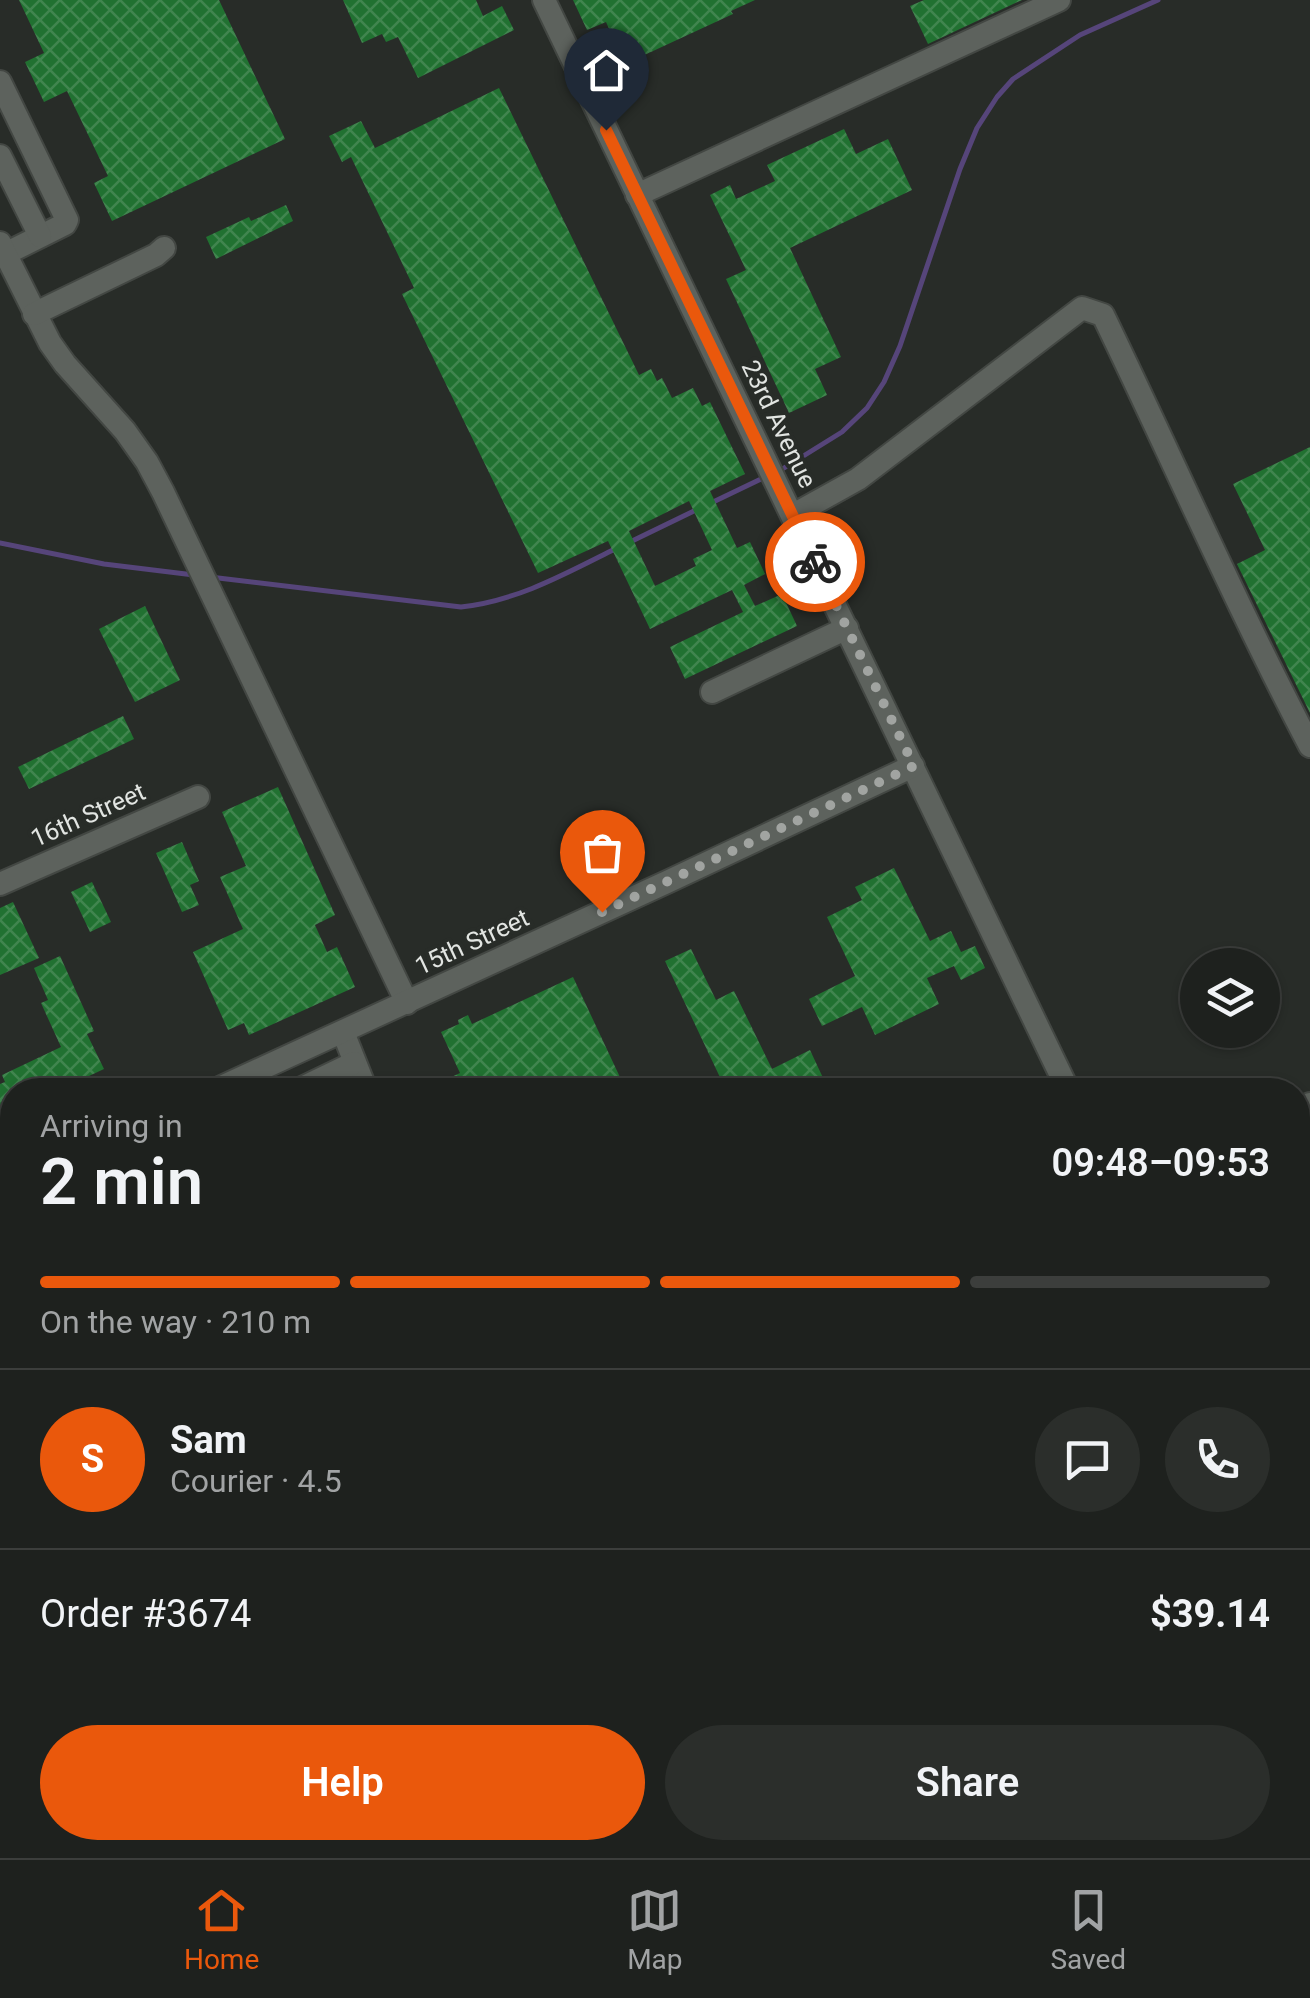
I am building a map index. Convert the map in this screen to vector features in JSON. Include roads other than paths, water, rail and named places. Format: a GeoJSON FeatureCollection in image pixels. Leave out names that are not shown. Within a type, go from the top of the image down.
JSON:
{"type":"FeatureCollection","features":[{"type":"Feature","properties":{"kind":"street","name":"23rd Avenue"},"geometry":{"type":"LineString","coordinates":[[544,0],[1062,1078]]}},
{"type":"Feature","properties":{"kind":"street"},"geometry":{"type":"LineString","coordinates":[[637,195],[1059,0]]}},
{"type":"Feature","properties":{"kind":"street"},"geometry":{"type":"LineString","coordinates":[[0,82],[68,220],[40,236],[2,249],[50,343],[147,462],[406,1003]]}},
{"type":"Feature","properties":{"kind":"street"},"geometry":{"type":"LineString","coordinates":[[0,156],[40,236]]}},
{"type":"Feature","properties":{"kind":"street"},"geometry":{"type":"LineString","coordinates":[[34,314],[164,248]]}},
{"type":"Feature","properties":{"kind":"street"},"geometry":{"type":"LineString","coordinates":[[793,515],[858,478],[1082,308],[1103,315],[1227,582],[1310,746]]}},
{"type":"Feature","properties":{"kind":"street"},"geometry":{"type":"LineString","coordinates":[[712,692],[847,628]]}},
{"type":"Feature","properties":{"kind":"street","name":"15th Street"},"geometry":{"type":"LineString","coordinates":[[241,1078],[914,766]]}},
{"type":"Feature","properties":{"kind":"street","name":"16th Street"},"geometry":{"type":"LineString","coordinates":[[0,884],[198,797]]}},
{"type":"Feature","properties":{"kind":"street"},"geometry":{"type":"LineString","coordinates":[[344,1032],[361,1078]]}},
{"type":"Feature","properties":{"kind":"street"},"geometry":{"type":"LineString","coordinates":[[289,1056],[296,1078]]}},
{"type":"Feature","properties":{"kind":"street"},"geometry":{"type":"LineString","coordinates":[[322,1078],[354,1063]]}},
{"type":"Feature","properties":{"kind":"waterway"},"geometry":{"type":"LineString","coordinates":[[784,468],[842,432],[867,408],[884,382],[960,169],[977,128],[997,97],[1013,79],[1080,35],[1158,0]]}},
{"type":"Feature","properties":{"kind":"waterway"},"geometry":{"type":"LineString","coordinates":[[711,503],[761,479]]}},
{"type":"Feature","properties":{"kind":"waterway"},"geometry":{"type":"LineString","coordinates":[[630,542],[696,510]]}},
{"type":"Feature","properties":{"kind":"waterway"},"geometry":{"type":"LineString","coordinates":[[0,543],[104,564],[194,575]]}},
{"type":"Feature","properties":{"kind":"waterway"},"geometry":{"type":"LineString","coordinates":[[210,577],[461,607],[521,593],[615,549]]}}]}
